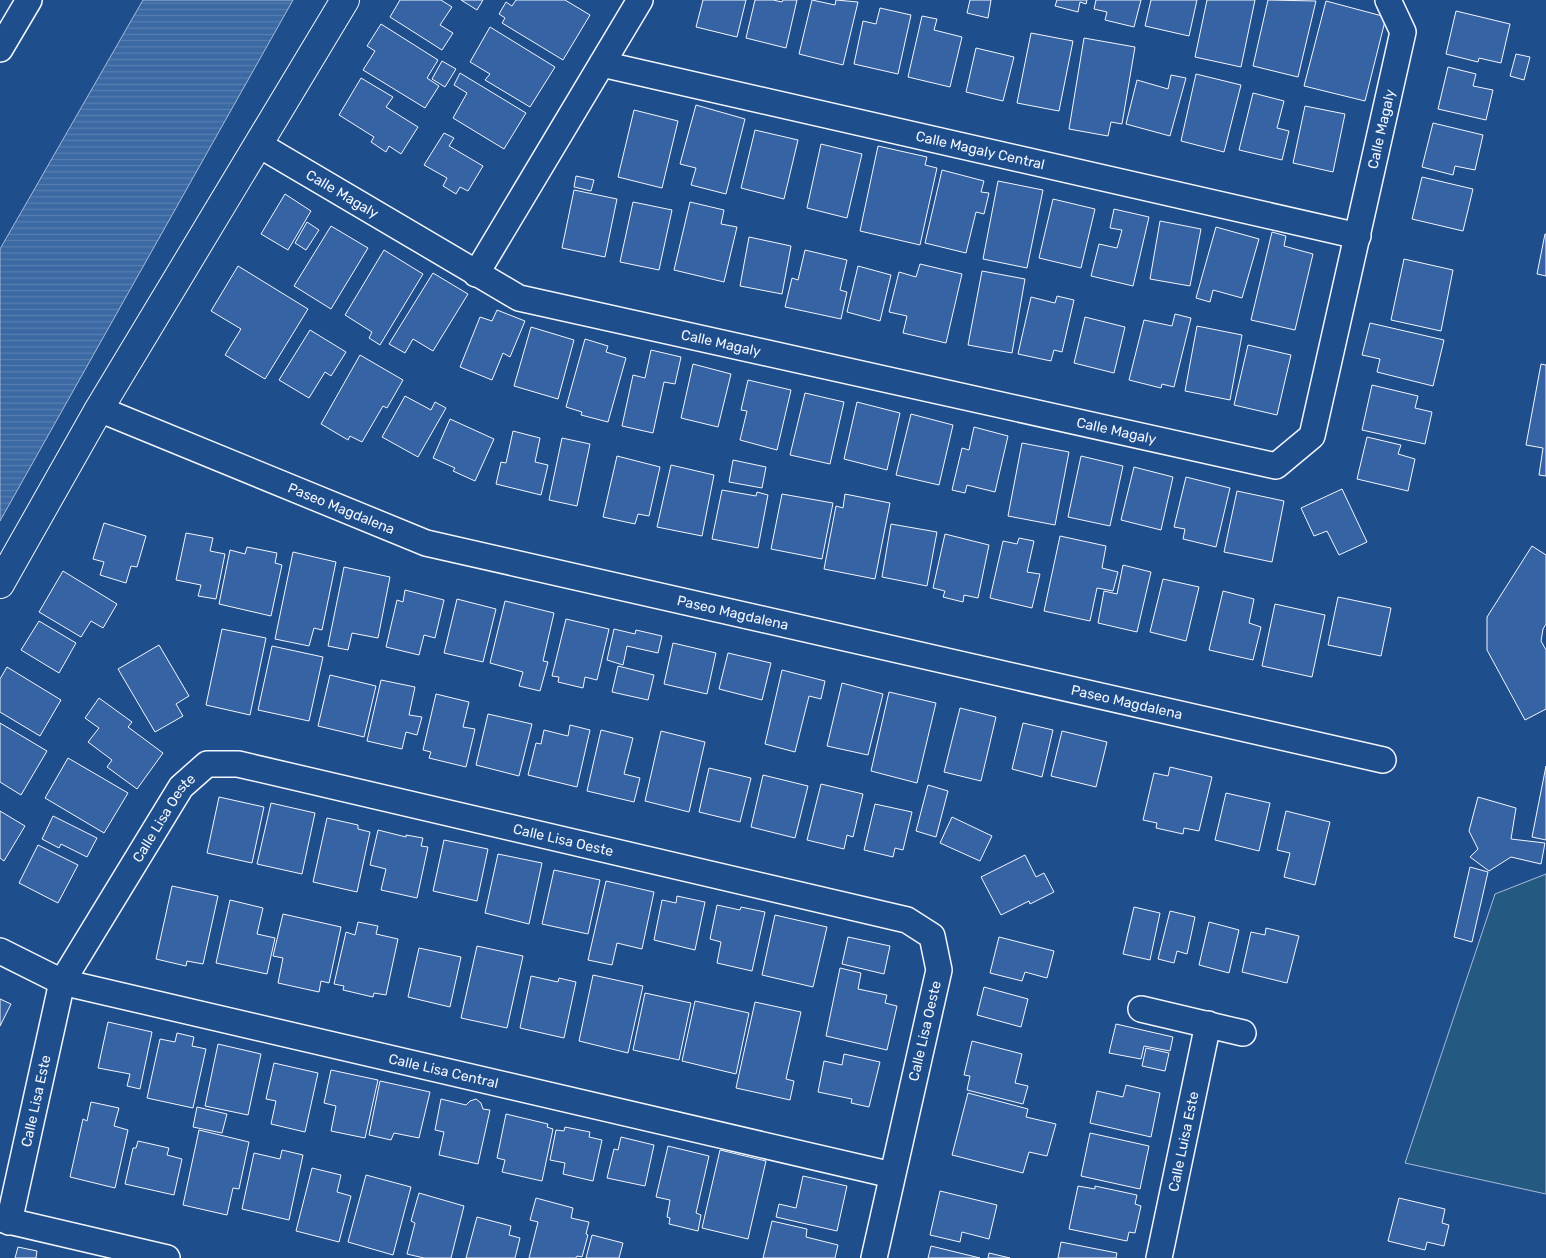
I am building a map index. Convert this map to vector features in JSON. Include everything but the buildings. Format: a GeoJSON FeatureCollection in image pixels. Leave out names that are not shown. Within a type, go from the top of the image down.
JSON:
{"type":"FeatureCollection","features":[{"type":"Feature","properties":{"kind":"street"},"geometry":{"type":"LineString","coordinates":[[0,49],[29,0]]}},
{"type":"Feature","properties":{"kind":"street"},"geometry":{"type":"LineString","coordinates":[[0,584],[99,410],[345,0]]}},
{"type":"Feature","properties":{"kind":"street"},"geometry":{"type":"LineString","coordinates":[[476,274],[640,0]]}},
{"type":"Feature","properties":{"kind":"street","name":"Calle Magaly"},"geometry":{"type":"LineString","coordinates":[[258,144],[519,298],[1276,466],[1312,436],[1403,32],[1388,0]]}},
{"type":"Feature","properties":{"kind":"street","name":"Calle Magaly Central"},"geometry":{"type":"LineString","coordinates":[[602,64],[1358,236]]}},
{"type":"Feature","properties":{"kind":"street","name":"Paseo Magdalena"},"geometry":{"type":"LineString","coordinates":[[99,410],[426,543],[1383,760]]}},
{"type":"Feature","properties":{"kind":"street","name":"Calle Lisa Oeste"},"geometry":{"type":"LineString","coordinates":[[62,982],[181,787],[207,764],[238,764],[897,917],[906,920],[932,936],[939,970],[892,1174]]}},
{"type":"Feature","properties":{"kind":"street","name":"Calle Lisa Central"},"geometry":{"type":"LineString","coordinates":[[0,951],[62,982],[892,1174]]}},
{"type":"Feature","properties":{"kind":"street","name":"Calle Lisa Este"},"geometry":{"type":"LineString","coordinates":[[62,982],[4,1220],[167,1258]]}},
{"type":"Feature","properties":{"kind":"street"},"geometry":{"type":"LineString","coordinates":[[1141,1009],[1243,1033]]}},
{"type":"Feature","properties":{"kind":"street","name":"Calle Luisa Este"},"geometry":{"type":"LineString","coordinates":[[1159,1258],[1208,1024]]}},
{"type":"Feature","properties":{"kind":"street"},"geometry":{"type":"LineString","coordinates":[[874,1258],[892,1174]]}},
{"type":"Feature","properties":{"kind":"shaded area"},"geometry":{"type":"Polygon","coordinates":[[[143,0],[293,0],[0,521],[0,249],[143,0]]]}},
{"type":"Feature","properties":{"kind":"shaded area"},"geometry":{"type":"Polygon","coordinates":[[[1546,874],[1546,1194],[1405,1163],[1495,894],[1546,874]]]}}]}
